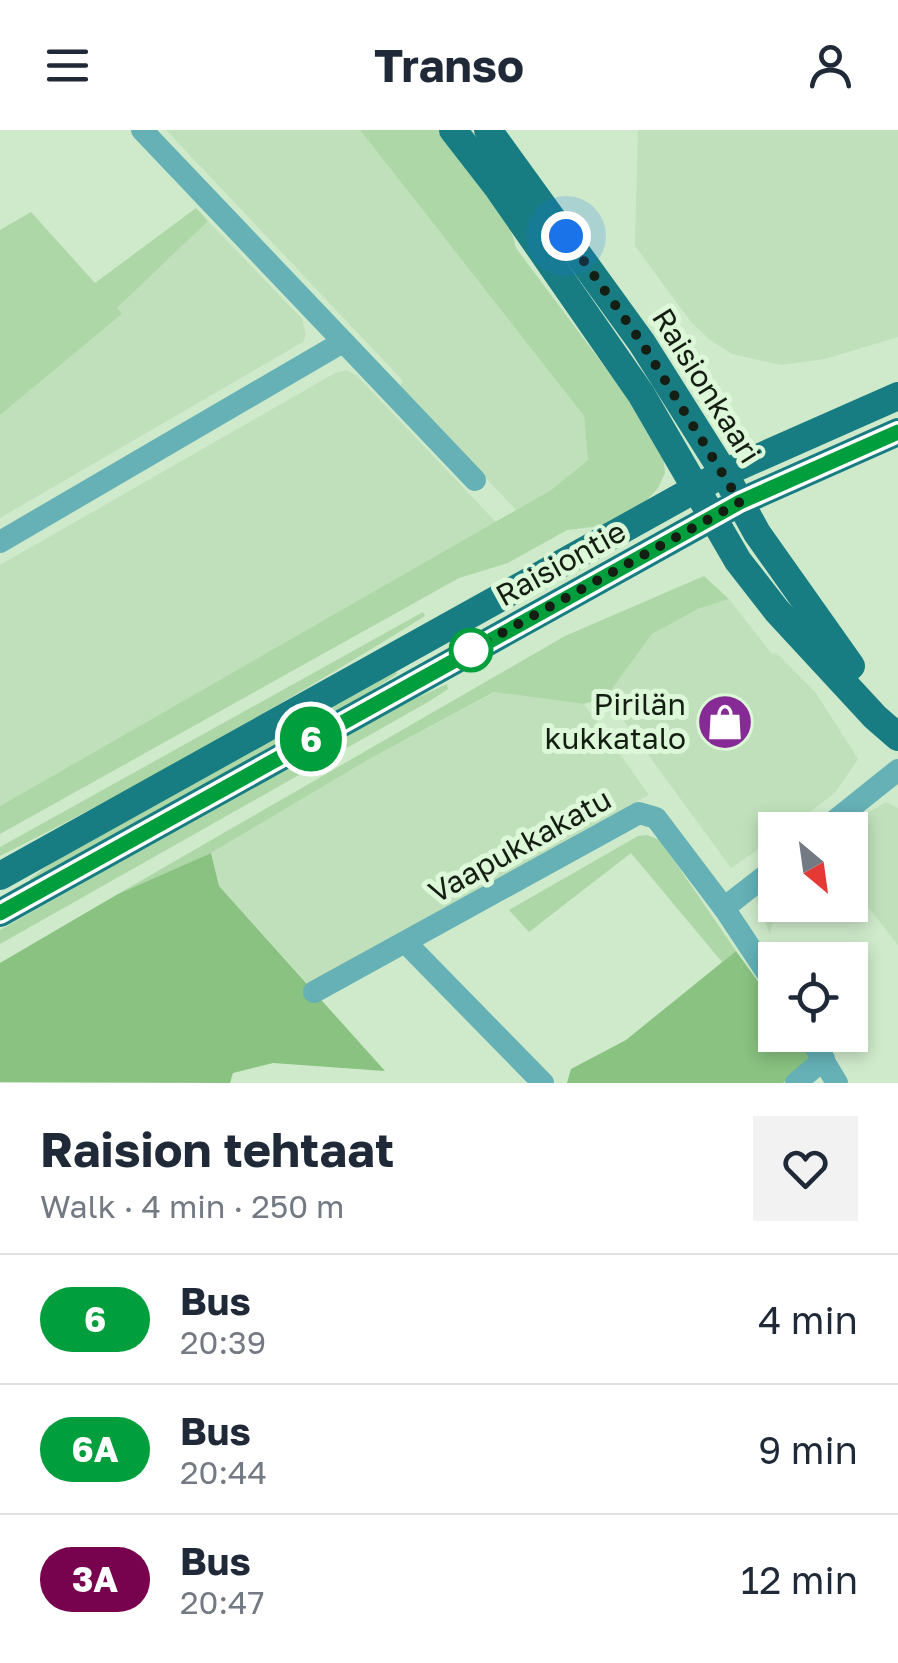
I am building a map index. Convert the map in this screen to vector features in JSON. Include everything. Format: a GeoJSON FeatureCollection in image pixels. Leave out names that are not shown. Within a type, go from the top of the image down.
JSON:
{"type":"FeatureCollection","features":[{"type":"Feature","properties":{"kind":"main road","name":"Raisionkaari"},"geometry":{"type":"LineString","coordinates":[[453,130],[498,188],[641,394],[738,561],[776,610],[898,737]]}},
{"type":"Feature","properties":{"kind":"main road","name":"Raisionkaari"},"geometry":{"type":"LineString","coordinates":[[488,130],[642,343],[812,616],[898,729]]}},
{"type":"Feature","properties":{"kind":"main road","name":"Raisiontie"},"geometry":{"type":"LineString","coordinates":[[0,876],[724,473],[898,396]]}},
{"type":"Feature","properties":{"kind":"main road","name":"Raisiontie"},"geometry":{"type":"LineString","coordinates":[[0,913],[740,502],[898,432]]}},
{"type":"Feature","properties":{"kind":"street"},"geometry":{"type":"LineString","coordinates":[[142,130],[475,480]]}},
{"type":"Feature","properties":{"kind":"street"},"geometry":{"type":"LineString","coordinates":[[0,542],[341,343]]}},
{"type":"Feature","properties":{"kind":"street"},"geometry":{"type":"LineString","coordinates":[[845,812],[898,770]]}},
{"type":"Feature","properties":{"kind":"street","name":"Vaapukkakatu"},"geometry":{"type":"LineString","coordinates":[[314,992],[639,813],[656,818],[758,959]]}},
{"type":"Feature","properties":{"kind":"street"},"geometry":{"type":"LineString","coordinates":[[724,908],[758,881]]}},
{"type":"Feature","properties":{"kind":"street"},"geometry":{"type":"LineString","coordinates":[[406,944],[542,1083]]}},
{"type":"Feature","properties":{"kind":"street"},"geometry":{"type":"LineString","coordinates":[[819,1052],[838,1083]]}},
{"type":"Feature","properties":{"kind":"street"},"geometry":{"type":"LineString","coordinates":[[796,1083],[824,1059]]}},
{"type":"Feature","properties":{"kind":"shaded area"},"geometry":{"type":"Polygon","coordinates":[[[166,130],[360,130],[584,416],[588,460],[551,490],[516,510],[399,387],[403,381],[166,130]]]}},
{"type":"Feature","properties":{"kind":"shaded area"},"geometry":{"type":"Polygon","coordinates":[[[360,130],[440,130],[509,223],[516,248],[643,418],[663,454],[665,473],[658,488],[646,501],[601,526],[567,530],[508,563],[459,578],[0,834],[0,806],[551,490],[588,460],[584,416],[360,130]]]}},
{"type":"Feature","properties":{"kind":"shaded area"},"geometry":{"type":"Polygon","coordinates":[[[638,130],[898,130],[898,337],[825,359],[781,365],[732,354],[710,340],[691,322],[635,246],[638,130]]]}},
{"type":"Feature","properties":{"kind":"shaded area"},"geometry":{"type":"Polygon","coordinates":[[[196,208],[208,221],[117,308],[122,314],[0,415],[0,230],[31,212],[95,283],[196,208]]]}},
{"type":"Feature","properties":{"kind":"shaded area"},"geometry":{"type":"Polygon","coordinates":[[[208,221],[302,319],[306,335],[303,342],[0,518],[0,415],[121,315],[117,308],[208,221]]]}},
{"type":"Feature","properties":{"kind":"shaded area"},"geometry":{"type":"Polygon","coordinates":[[[346,370],[356,375],[496,522],[0,806],[0,565],[346,370]]]}},
{"type":"Feature","properties":{"kind":"shaded area"},"geometry":{"type":"Polygon","coordinates":[[[704,576],[729,599],[698,609],[652,634],[606,697],[584,704],[494,692],[371,758],[211,853],[118,894],[565,636],[704,576]]]}},
{"type":"Feature","properties":{"kind":"shaded area"},"geometry":{"type":"Polygon","coordinates":[[[729,599],[772,654],[777,653],[816,693],[858,759],[835,793],[810,812],[758,812],[758,850],[731,868],[606,697],[652,634],[698,609],[729,599]]]}},
{"type":"Feature","properties":{"kind":"shaded area"},"geometry":{"type":"Polygon","coordinates":[[[423,612],[425,616],[268,710],[0,856],[0,847],[423,612]]]}},
{"type":"Feature","properties":{"kind":"shaded area"},"geometry":{"type":"Polygon","coordinates":[[[394,667],[397,674],[359,699],[32,884],[30,879],[62,855],[394,667]]]}},
{"type":"Feature","properties":{"kind":"shaded area"},"geometry":{"type":"Polygon","coordinates":[[[447,684],[448,689],[428,702],[0,944],[0,930],[377,716],[447,684]]]}},
{"type":"Feature","properties":{"kind":"shaded area"},"geometry":{"type":"Polygon","coordinates":[[[495,692],[584,704],[649,795],[308,984],[219,886],[211,853],[371,758],[495,692]]]}},
{"type":"Feature","properties":{"kind":"shaded area"},"geometry":{"type":"Polygon","coordinates":[[[886,802],[898,808],[898,945],[868,907],[868,813],[886,802]]]}},
{"type":"Feature","properties":{"kind":"shaded area"},"geometry":{"type":"Polygon","coordinates":[[[638,836],[660,840],[736,951],[722,962],[631,853],[529,932],[509,910],[638,836]]]}},
{"type":"Feature","properties":{"kind":"green space"},"geometry":{"type":"Polygon","coordinates":[[[211,853],[219,886],[385,1071],[273,1063],[233,1073],[230,1083],[0,1082],[0,963],[118,894],[211,853]]]}},
{"type":"Feature","properties":{"kind":"green space"},"geometry":{"type":"Polygon","coordinates":[[[736,951],[758,981],[758,1052],[809,1052],[813,1058],[783,1083],[567,1083],[571,1069],[626,1040],[736,951]]]}},
{"type":"Feature","properties":{"kind":"bus line","name":"6"},"geometry":{"type":"LineString","coordinates":[[0,913],[740,502],[898,432]]}},
{"type":"Feature","properties":{"kind":"place","name":"Pirilän kukkatalo"},"geometry":{"type":"Point","coordinates":[725,722]}},
{"type":"Feature","properties":{"kind":"route"},"geometry":{"type":"LineString","coordinates":[[471,650],[740,502],[642,343],[566,236]]}}]}
